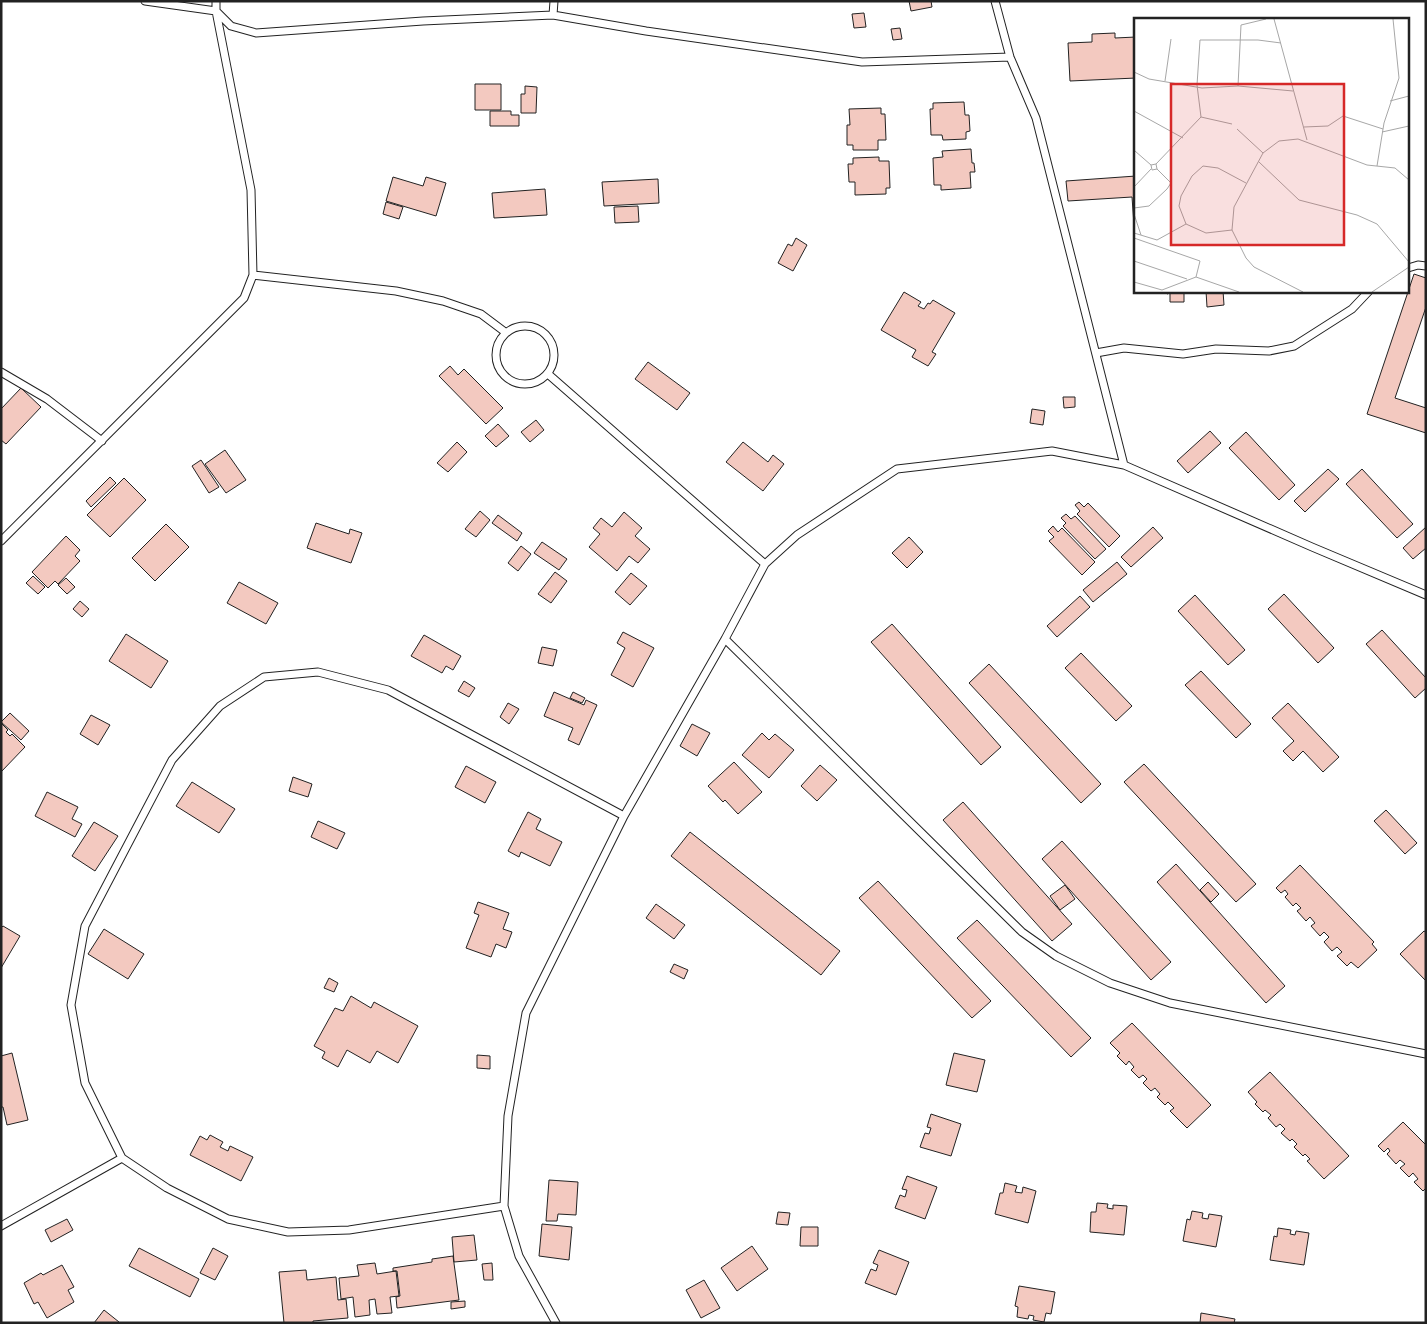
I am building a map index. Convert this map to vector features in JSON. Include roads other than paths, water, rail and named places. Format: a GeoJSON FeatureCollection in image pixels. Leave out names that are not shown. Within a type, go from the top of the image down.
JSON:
{"type":"FeatureCollection","features":[{"type":"Feature","properties":{"kind":"lane"},"geometry":{"type":"LineString","coordinates":[[145,1],[216,11],[231,26],[256,33],[423,21],[553,15],[646,31],[862,62],[1010,57]]}},
{"type":"Feature","properties":{"kind":"lane"},"geometry":{"type":"LineString","coordinates":[[1,541],[244,298],[253,275],[251,190],[216,11],[216,1]]}},
{"type":"Feature","properties":{"kind":"lane"},"geometry":{"type":"LineString","coordinates":[[553,15],[554,1]]}},
{"type":"Feature","properties":{"kind":"lane"},"geometry":{"type":"LineString","coordinates":[[996,1],[1010,57],[1036,118],[1124,465]]}},
{"type":"Feature","properties":{"kind":"lane"},"geometry":{"type":"LineString","coordinates":[[1410,267],[1418,265],[1426,266]]}},
{"type":"Feature","properties":{"kind":"lane"},"geometry":{"type":"LineString","coordinates":[[253,275],[396,291],[443,301],[481,314],[506,332]]}},
{"type":"Feature","properties":{"kind":"lane"},"geometry":{"type":"LineString","coordinates":[[1096,353],[1124,348],[1183,354],[1216,349],[1269,351],[1294,346],[1352,309],[1368,292]]}},
{"type":"Feature","properties":{"kind":"lane"},"geometry":{"type":"LineString","coordinates":[[522,325],[539,328],[551,341],[555,358],[548,374],[534,383],[518,384],[504,376],[496,361],[496,345],[506,332],[522,325]]}},
{"type":"Feature","properties":{"kind":"lane"},"geometry":{"type":"LineString","coordinates":[[1,372],[46,399],[102,441]]}},
{"type":"Feature","properties":{"kind":"lane"},"geometry":{"type":"LineString","coordinates":[[548,374],[765,564]]}},
{"type":"Feature","properties":{"kind":"lane"},"geometry":{"type":"LineString","coordinates":[[556,1323],[519,1256],[504,1206],[508,1116],[526,1013],[624,816],[765,564],[796,535],[897,469],[1052,451],[1124,465],[1426,595]]}},
{"type":"Feature","properties":{"kind":"lane"},"geometry":{"type":"LineString","coordinates":[[725,638],[1022,932],[1056,956],[1110,984],[1170,1003],[1426,1054]]}},
{"type":"Feature","properties":{"kind":"lane"},"geometry":{"type":"LineString","coordinates":[[504,1206],[349,1230],[288,1232],[228,1219],[168,1188],[122,1158],[85,1083],[71,1005],[85,926],[172,760],[220,706],[264,677],[318,672],[388,690],[624,816]]}},
{"type":"Feature","properties":{"kind":"lane"},"geometry":{"type":"LineString","coordinates":[[1,1226],[122,1158]]}}]}
